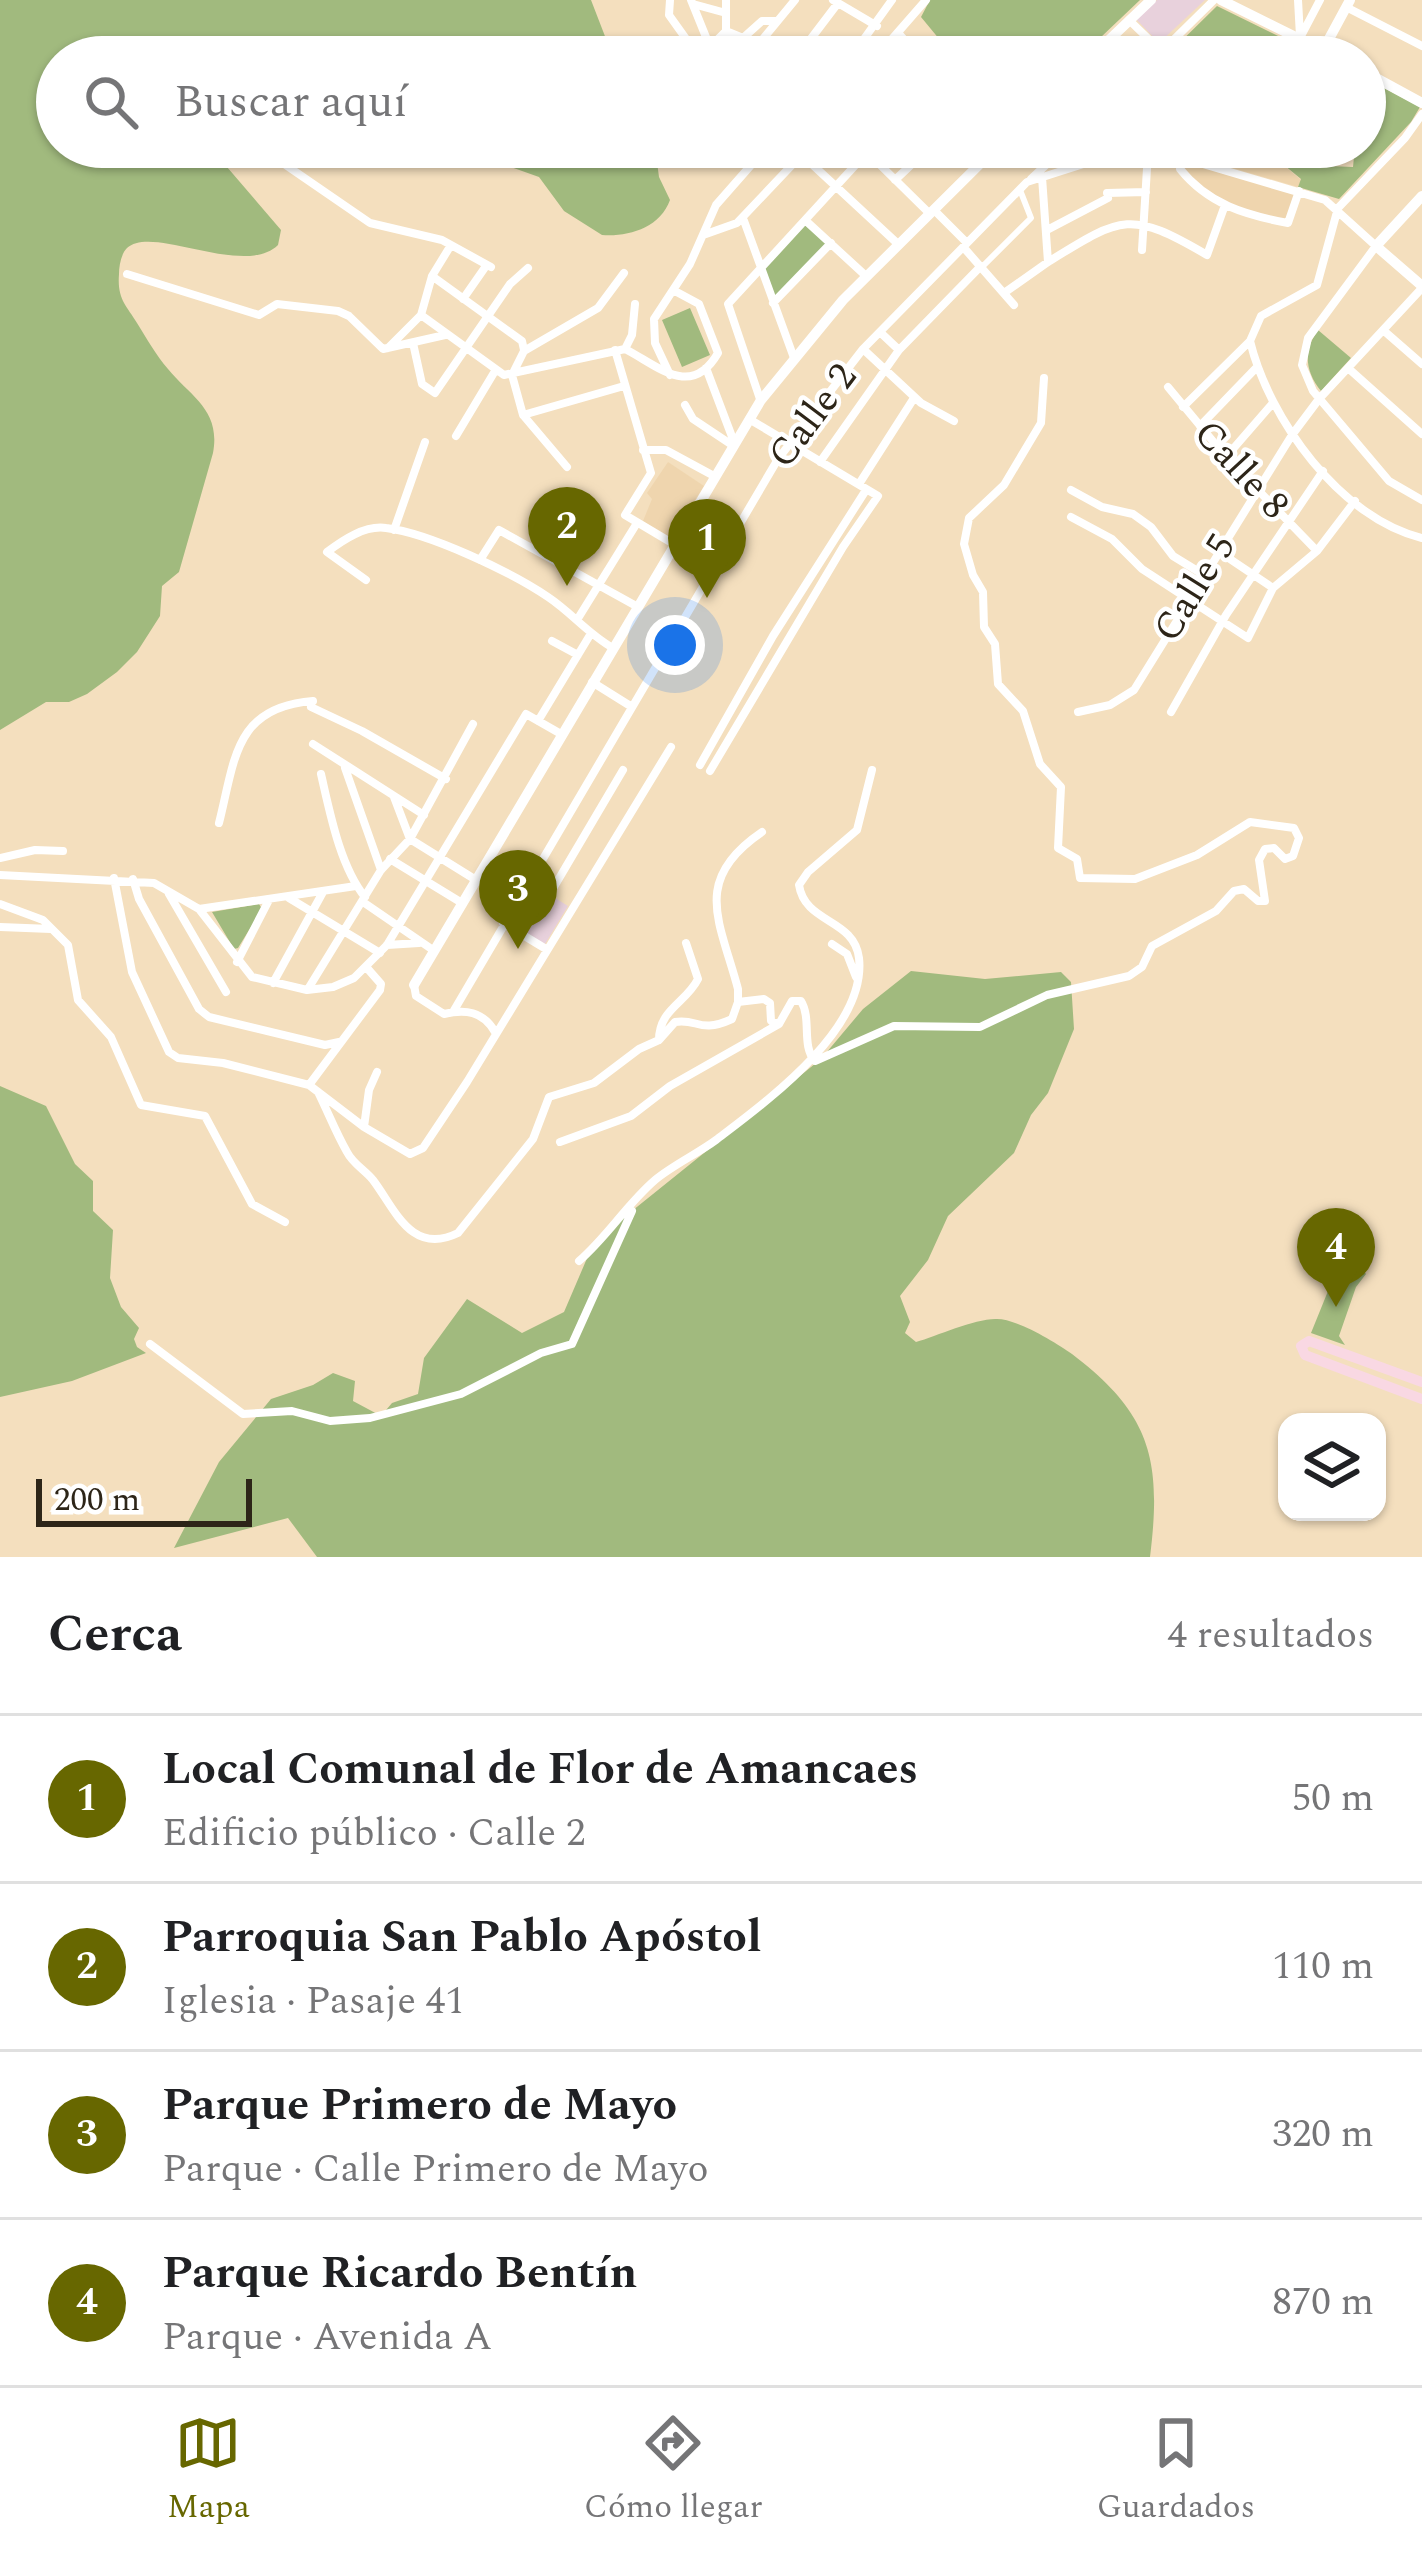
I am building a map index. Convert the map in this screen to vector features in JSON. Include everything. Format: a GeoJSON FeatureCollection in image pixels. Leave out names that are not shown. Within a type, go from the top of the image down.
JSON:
{"type":"FeatureCollection","features":[{"type":"Feature","properties":{"kind":"main road"},"geometry":{"type":"LineString","coordinates":[[1422,1382],[1310,1341],[1301,1346],[1305,1355],[1422,1399]]}},
{"type":"Feature","properties":{"kind":"main road"},"geometry":{"type":"LineString","coordinates":[[1329,1363],[1328,1355],[1334,1349]]}},
{"type":"Feature","properties":{"kind":"street"},"geometry":{"type":"LineString","coordinates":[[670,0],[669,15],[684,36]]}},
{"type":"Feature","properties":{"kind":"street"},"geometry":{"type":"LineString","coordinates":[[721,36],[726,31],[726,0]]}},
{"type":"Feature","properties":{"kind":"street"},"geometry":{"type":"LineString","coordinates":[[766,36],[795,0]]}},
{"type":"Feature","properties":{"kind":"street"},"geometry":{"type":"LineString","coordinates":[[869,36],[892,0]]}},
{"type":"Feature","properties":{"kind":"street"},"geometry":{"type":"LineString","coordinates":[[904,36],[926,0]]}},
{"type":"Feature","properties":{"kind":"street"},"geometry":{"type":"LineString","coordinates":[[1113,36],[1150,0]]}},
{"type":"Feature","properties":{"kind":"street"},"geometry":{"type":"LineString","coordinates":[[1178,36],[1218,0],[1296,36]]}},
{"type":"Feature","properties":{"kind":"street"},"geometry":{"type":"LineString","coordinates":[[1298,0],[1300,36]]}},
{"type":"Feature","properties":{"kind":"street"},"geometry":{"type":"LineString","coordinates":[[1301,36],[1320,0]]}},
{"type":"Feature","properties":{"kind":"street"},"geometry":{"type":"LineString","coordinates":[[692,2],[726,14]]}},
{"type":"Feature","properties":{"kind":"street"},"geometry":{"type":"LineString","coordinates":[[692,2],[706,36]]}},
{"type":"Feature","properties":{"kind":"street"},"geometry":{"type":"LineString","coordinates":[[813,36],[839,2],[874,30],[875,36]]}},
{"type":"Feature","properties":{"kind":"street"},"geometry":{"type":"LineString","coordinates":[[1330,36],[1348,3],[1422,46]]}},
{"type":"Feature","properties":{"kind":"street"},"geometry":{"type":"LineString","coordinates":[[1129,20],[1143,36]]}},
{"type":"Feature","properties":{"kind":"street"},"geometry":{"type":"LineString","coordinates":[[745,36],[761,21],[778,21]]}},
{"type":"Feature","properties":{"kind":"street"},"geometry":{"type":"LineString","coordinates":[[726,31],[738,36]]}},
{"type":"Feature","properties":{"kind":"street"},"geometry":{"type":"LineString","coordinates":[[1386,84],[1422,103]]}},
{"type":"Feature","properties":{"kind":"street"},"geometry":{"type":"LineString","coordinates":[[1386,154],[1422,114]]}},
{"type":"Feature","properties":{"kind":"street"},"geometry":{"type":"LineString","coordinates":[[290,168],[370,223],[452,245],[489,266],[463,299]]}},
{"type":"Feature","properties":{"kind":"street"},"geometry":{"type":"LineString","coordinates":[[671,376],[652,326],[716,205],[748,168]]}},
{"type":"Feature","properties":{"kind":"street"},"geometry":{"type":"LineString","coordinates":[[704,234],[743,218],[790,168]]}},
{"type":"Feature","properties":{"kind":"street"},"geometry":{"type":"LineString","coordinates":[[820,168],[898,244]]}},
{"type":"Feature","properties":{"kind":"street"},"geometry":{"type":"LineString","coordinates":[[761,400],[727,307],[852,168]]}},
{"type":"Feature","properties":{"kind":"street"},"geometry":{"type":"LineString","coordinates":[[885,168],[966,246],[1014,305]]}},
{"type":"Feature","properties":{"kind":"street"},"geometry":{"type":"LineString","coordinates":[[895,180],[908,168]]}},
{"type":"Feature","properties":{"kind":"street"},"geometry":{"type":"LineString","coordinates":[[495,1032],[471,1012],[444,1014],[414,993],[433,950],[748,418],[866,276],[975,168]]}},
{"type":"Feature","properties":{"kind":"street"},"geometry":{"type":"LineString","coordinates":[[820,462],[899,350],[1031,218],[1024,186],[1043,168]]}},
{"type":"Feature","properties":{"kind":"street","name":"Calle 2"},"geometry":{"type":"LineString","coordinates":[[453,1012],[778,459],[863,349],[1024,186],[1069,168]]}},
{"type":"Feature","properties":{"kind":"street"},"geometry":{"type":"LineString","coordinates":[[1142,250],[1147,168]]}},
{"type":"Feature","properties":{"kind":"street"},"geometry":{"type":"LineString","coordinates":[[1183,168],[1202,194],[1225,206],[1288,223],[1299,191]]}},
{"type":"Feature","properties":{"kind":"street","name":"Calle 2"},"geometry":{"type":"LineString","coordinates":[[1222,168],[1338,208],[1376,246]]}},
{"type":"Feature","properties":{"kind":"street"},"geometry":{"type":"LineString","coordinates":[[1183,407],[1250,341],[1262,316],[1318,285],[1338,208],[1374,168]]}},
{"type":"Feature","properties":{"kind":"street"},"geometry":{"type":"LineString","coordinates":[[1042,177],[1048,262]]}},
{"type":"Feature","properties":{"kind":"street"},"geometry":{"type":"LineString","coordinates":[[1048,230],[1108,196],[1145,192]]}},
{"type":"Feature","properties":{"kind":"street"},"geometry":{"type":"LineString","coordinates":[[1421,200],[1376,246],[1304,347],[1305,375],[1319,399],[1397,490],[1422,500]]}},
{"type":"Feature","properties":{"kind":"street"},"geometry":{"type":"LineString","coordinates":[[1004,293],[1105,227],[1161,227],[1207,255],[1225,206]]}},
{"type":"Feature","properties":{"kind":"street"},"geometry":{"type":"LineString","coordinates":[[743,218],[794,358]]}},
{"type":"Feature","properties":{"kind":"street"},"geometry":{"type":"LineString","coordinates":[[805,220],[866,276]]}},
{"type":"Feature","properties":{"kind":"street"},"geometry":{"type":"LineString","coordinates":[[773,303],[831,243]]}},
{"type":"Feature","properties":{"kind":"street"},"geometry":{"type":"LineString","coordinates":[[388,349],[421,315],[432,276],[452,245]]}},
{"type":"Feature","properties":{"kind":"street"},"geometry":{"type":"LineString","coordinates":[[1376,246],[1422,287]]}},
{"type":"Feature","properties":{"kind":"street"},"geometry":{"type":"LineString","coordinates":[[413,343],[422,384],[435,394],[519,273],[528,268]]}},
{"type":"Feature","properties":{"kind":"street"},"geometry":{"type":"LineString","coordinates":[[127,274],[259,315],[278,304],[344,312],[379,348],[447,335]]}},
{"type":"Feature","properties":{"kind":"street"},"geometry":{"type":"LineString","coordinates":[[524,351],[598,308],[624,274]]}},
{"type":"Feature","properties":{"kind":"street"},"geometry":{"type":"LineString","coordinates":[[432,276],[522,341],[524,351],[512,375],[523,415],[567,467]]}},
{"type":"Feature","properties":{"kind":"street","name":"Calle 5"},"geometry":{"type":"LineString","coordinates":[[1078,712],[1110,705],[1134,690],[1292,435],[1422,287]]}},
{"type":"Feature","properties":{"kind":"street"},"geometry":{"type":"LineString","coordinates":[[620,350],[671,376],[706,368],[718,353],[701,308],[673,290]]}},
{"type":"Feature","properties":{"kind":"street"},"geometry":{"type":"LineString","coordinates":[[421,315],[495,371],[512,375],[620,350],[632,335],[635,304]]}},
{"type":"Feature","properties":{"kind":"street"},"geometry":{"type":"LineString","coordinates":[[1383,330],[1422,364]]}},
{"type":"Feature","properties":{"kind":"street"},"geometry":{"type":"LineString","coordinates":[[881,333],[899,350]]}},
{"type":"Feature","properties":{"kind":"street"},"geometry":{"type":"LineString","coordinates":[[1250,341],[1272,404],[1323,471],[1389,527],[1422,538]]}},
{"type":"Feature","properties":{"kind":"street"},"geometry":{"type":"LineString","coordinates":[[863,349],[914,398],[954,421]]}},
{"type":"Feature","properties":{"kind":"street"},"geometry":{"type":"LineString","coordinates":[[620,350],[624,386],[651,473],[625,515],[714,568]]}},
{"type":"Feature","properties":{"kind":"street"},"geometry":{"type":"LineString","coordinates":[[1200,426],[1257,367]]}},
{"type":"Feature","properties":{"kind":"street"},"geometry":{"type":"LineString","coordinates":[[706,368],[733,443]]}},
{"type":"Feature","properties":{"kind":"street"},"geometry":{"type":"LineString","coordinates":[[1348,368],[1422,434]]}},
{"type":"Feature","properties":{"kind":"street"},"geometry":{"type":"LineString","coordinates":[[456,436],[495,371]]}},
{"type":"Feature","properties":{"kind":"street"},"geometry":{"type":"LineString","coordinates":[[812,1059],[902,1024],[980,1027],[1047,995],[1129,976],[1142,967],[1151,946],[1216,910],[1234,891],[1244,889],[1265,901],[1262,852],[1274,848],[1288,859],[1299,842],[1290,825],[1250,822],[1197,855],[1122,881],[1080,878],[1077,859],[1058,848],[1061,787],[1038,760],[1023,711],[998,684],[995,644],[984,627],[983,592],[964,544],[969,518],[1004,484],[1041,423],[1044,379]]}},
{"type":"Feature","properties":{"kind":"street"},"geometry":{"type":"LineString","coordinates":[[523,415],[624,386]]}},
{"type":"Feature","properties":{"kind":"street","name":"Calle 8"},"geometry":{"type":"LineString","coordinates":[[1168,387],[1226,457],[1317,551]]}},
{"type":"Feature","properties":{"kind":"street"},"geometry":{"type":"LineString","coordinates":[[700,765],[914,398]]}},
{"type":"Feature","properties":{"kind":"street"},"geometry":{"type":"LineString","coordinates":[[1226,457],[1272,404]]}},
{"type":"Feature","properties":{"kind":"street"},"geometry":{"type":"LineString","coordinates":[[685,405],[693,419],[733,443]]}},
{"type":"Feature","properties":{"kind":"street"},"geometry":{"type":"LineString","coordinates":[[710,771],[878,496],[748,418]]}},
{"type":"Feature","properties":{"kind":"street"},"geometry":{"type":"LineString","coordinates":[[394,530],[425,442]]}},
{"type":"Feature","properties":{"kind":"street"},"geometry":{"type":"LineString","coordinates":[[643,450],[666,450],[714,476]]}},
{"type":"Feature","properties":{"kind":"street"},"geometry":{"type":"LineString","coordinates":[[1171,712],[1222,622],[1323,471]]}},
{"type":"Feature","properties":{"kind":"street"},"geometry":{"type":"LineString","coordinates":[[1071,490],[1102,508],[1133,514],[1151,527],[1173,556],[1204,575]]}},
{"type":"Feature","properties":{"kind":"street"},"geometry":{"type":"LineString","coordinates":[[1071,518],[1112,539],[1142,569],[1248,638],[1273,588],[1317,551],[1354,501]]}},
{"type":"Feature","properties":{"kind":"street"},"geometry":{"type":"LineString","coordinates":[[577,620],[637,523]]}},
{"type":"Feature","properties":{"kind":"street"},"geometry":{"type":"LineString","coordinates":[[366,580],[327,552],[359,533],[386,527],[480,560],[548,597],[590,635],[613,648]]}},
{"type":"Feature","properties":{"kind":"street"},"geometry":{"type":"LineString","coordinates":[[480,560],[499,530],[638,608]]}},
{"type":"Feature","properties":{"kind":"street"},"geometry":{"type":"LineString","coordinates":[[1219,551],[1273,588]]}},
{"type":"Feature","properties":{"kind":"street"},"geometry":{"type":"LineString","coordinates":[[538,721],[590,635]]}},
{"type":"Feature","properties":{"kind":"street"},"geometry":{"type":"LineString","coordinates":[[552,641],[578,655]]}},
{"type":"Feature","properties":{"kind":"street"},"geometry":{"type":"LineString","coordinates":[[592,682],[632,707]]}},
{"type":"Feature","properties":{"kind":"street"},"geometry":{"type":"LineString","coordinates":[[219,823],[244,731],[278,708],[312,704],[446,779]]}},
{"type":"Feature","properties":{"kind":"street"},"geometry":{"type":"LineString","coordinates":[[0,875],[154,883],[200,909],[252,977],[307,990],[332,987],[368,968],[383,949],[526,714],[561,734]]}},
{"type":"Feature","properties":{"kind":"street"},"geometry":{"type":"LineString","coordinates":[[307,990],[381,870],[410,839],[473,724]]}},
{"type":"Feature","properties":{"kind":"street"},"geometry":{"type":"LineString","coordinates":[[313,744],[424,815]]}},
{"type":"Feature","properties":{"kind":"street"},"geometry":{"type":"LineString","coordinates":[[114,878],[132,972],[169,1052],[178,1058],[223,1063],[313,1088],[396,1149],[410,1154],[418,1152],[467,1082],[670,747]]}},
{"type":"Feature","properties":{"kind":"street"},"geometry":{"type":"LineString","coordinates":[[344,766],[381,870]]}},
{"type":"Feature","properties":{"kind":"street"},"geometry":{"type":"LineString","coordinates":[[530,878],[551,892],[623,770]]}},
{"type":"Feature","properties":{"kind":"street"},"geometry":{"type":"LineString","coordinates":[[579,1261],[653,1181],[716,1140],[812,1059],[848,1013],[859,958],[852,938],[840,926],[808,910],[799,885],[857,830],[872,770]]}},
{"type":"Feature","properties":{"kind":"street"},"geometry":{"type":"LineString","coordinates":[[320,774],[364,899],[433,950]]}},
{"type":"Feature","properties":{"kind":"street"},"geometry":{"type":"LineString","coordinates":[[393,796],[410,839],[476,880]]}},
{"type":"Feature","properties":{"kind":"street"},"geometry":{"type":"LineString","coordinates":[[313,1088],[346,1152],[372,1178],[394,1216],[423,1237],[448,1238],[458,1233],[533,1139],[549,1097],[594,1083],[638,1049],[659,1040],[669,1025],[680,1020],[705,1028],[727,1022],[738,1002],[738,989],[714,903],[726,861],[762,832]]}},
{"type":"Feature","properties":{"kind":"street"},"geometry":{"type":"LineString","coordinates":[[0,858],[35,850],[63,851]]}},
{"type":"Feature","properties":{"kind":"street"},"geometry":{"type":"LineString","coordinates":[[390,860],[462,903]]}},
{"type":"Feature","properties":{"kind":"street"},"geometry":{"type":"LineString","coordinates":[[133,879],[199,1009],[209,1017],[325,1045],[339,1042]]}},
{"type":"Feature","properties":{"kind":"street"},"geometry":{"type":"LineString","coordinates":[[200,909],[356,886]]}},
{"type":"Feature","properties":{"kind":"street"},"geometry":{"type":"LineString","coordinates":[[272,982],[323,892]]}},
{"type":"Feature","properties":{"kind":"street"},"geometry":{"type":"LineString","coordinates":[[168,893],[226,992]]}},
{"type":"Feature","properties":{"kind":"street"},"geometry":{"type":"LineString","coordinates":[[287,897],[383,949],[421,943]]}},
{"type":"Feature","properties":{"kind":"street"},"geometry":{"type":"LineString","coordinates":[[237,962],[269,900]]}},
{"type":"Feature","properties":{"kind":"street"},"geometry":{"type":"LineString","coordinates":[[0,904],[44,920],[68,945],[78,1000],[111,1038],[141,1105],[205,1116],[252,1204],[285,1222]]}},
{"type":"Feature","properties":{"kind":"street"},"geometry":{"type":"LineString","coordinates":[[503,923],[546,949]]}},
{"type":"Feature","properties":{"kind":"street"},"geometry":{"type":"LineString","coordinates":[[0,928],[52,929]]}},
{"type":"Feature","properties":{"kind":"street"},"geometry":{"type":"LineString","coordinates":[[659,1040],[661,1022],[672,1004],[692,991],[698,979],[686,944]]}},
{"type":"Feature","properties":{"kind":"street"},"geometry":{"type":"LineString","coordinates":[[832,944],[847,953],[856,985]]}},
{"type":"Feature","properties":{"kind":"street"},"geometry":{"type":"LineString","coordinates":[[313,1088],[339,1042],[382,987],[368,968]]}},
{"type":"Feature","properties":{"kind":"street"},"geometry":{"type":"LineString","coordinates":[[738,1002],[768,1000],[771,1021],[778,1024]]}},
{"type":"Feature","properties":{"kind":"street"},"geometry":{"type":"LineString","coordinates":[[560,1142],[631,1116],[670,1086],[778,1024],[792,1001],[801,1001],[806,1008],[812,1059]]}},
{"type":"Feature","properties":{"kind":"street"},"geometry":{"type":"LineString","coordinates":[[364,1127],[369,1090],[377,1072]]}},
{"type":"Feature","properties":{"kind":"street"},"geometry":{"type":"LineString","coordinates":[[150,1344],[243,1414],[292,1411],[330,1421],[428,1406],[488,1382],[541,1353],[572,1344],[639,1198]]}},
{"type":"Feature","properties":{"kind":"shaded area"},"geometry":{"type":"Polygon","coordinates":[[[1157,0],[1205,0],[1166,36],[1152,36],[1136,19],[1157,0]]]}},
{"type":"Feature","properties":{"kind":"shaded area"},"geometry":{"type":"Polygon","coordinates":[[[1211,168],[1296,193],[1287,220],[1202,193],[1194,178],[1183,171],[1211,168]]]}},
{"type":"Feature","properties":{"kind":"shaded area"},"geometry":{"type":"Polygon","coordinates":[[[1233,168],[1287,168],[1301,180],[1298,187],[1233,168]]]}},
{"type":"Feature","properties":{"kind":"shaded area"},"geometry":{"type":"Polygon","coordinates":[[[668,462],[704,486],[670,539],[643,521],[652,499],[647,493],[668,462]]]}},
{"type":"Feature","properties":{"kind":"shaded area"},"geometry":{"type":"Polygon","coordinates":[[[536,886],[568,906],[545,944],[513,925],[536,886]]]}},
{"type":"Feature","properties":{"kind":"green space"},"geometry":{"type":"Polygon","coordinates":[[[0,0],[591,0],[605,36],[36,36],[36,168],[228,168],[281,230],[278,245],[263,254],[222,254],[156,242],[139,242],[123,253],[119,290],[123,301],[160,358],[208,415],[213,453],[179,572],[162,586],[160,616],[137,652],[87,694],[69,702],[46,702],[0,730],[0,0]]]}},
{"type":"Feature","properties":{"kind":"green space"},"geometry":{"type":"Polygon","coordinates":[[[930,0],[1140,0],[1102,36],[937,36],[921,17],[930,0]]]}},
{"type":"Feature","properties":{"kind":"green space"},"geometry":{"type":"Polygon","coordinates":[[[1217,6],[1278,36],[1186,36],[1217,6]]]}},
{"type":"Feature","properties":{"kind":"green space"},"geometry":{"type":"Polygon","coordinates":[[[1386,89],[1420,107],[1386,149],[1386,89]]]}},
{"type":"Feature","properties":{"kind":"green space"},"geometry":{"type":"Polygon","coordinates":[[[513,168],[658,168],[670,200],[659,218],[642,229],[602,235],[564,211],[539,177],[513,168]]]}},
{"type":"Feature","properties":{"kind":"green space"},"geometry":{"type":"Polygon","coordinates":[[[1288,168],[1368,168],[1339,199],[1298,187],[1301,179],[1288,168]]]}},
{"type":"Feature","properties":{"kind":"green space"},"geometry":{"type":"Polygon","coordinates":[[[804,224],[827,244],[775,296],[764,269],[804,224]]]}},
{"type":"Feature","properties":{"kind":"green space"},"geometry":{"type":"Polygon","coordinates":[[[690,308],[710,355],[682,367],[662,320],[690,308]]]}},
{"type":"Feature","properties":{"kind":"green space"},"geometry":{"type":"Polygon","coordinates":[[[1318,330],[1351,358],[1321,391],[1308,361],[1318,330]]]}},
{"type":"Feature","properties":{"kind":"green space"},"geometry":{"type":"Polygon","coordinates":[[[259,904],[262,909],[234,949],[212,912],[259,904]]]}},
{"type":"Feature","properties":{"kind":"green space"},"geometry":{"type":"Polygon","coordinates":[[[911,971],[985,979],[1061,972],[1071,982],[1074,1029],[1048,1093],[1031,1115],[1014,1153],[948,1216],[928,1260],[900,1296],[910,1322],[905,1333],[916,1342],[978,1321],[1005,1320],[1056,1343],[1099,1376],[1135,1419],[1145,1442],[1154,1493],[1150,1557],[317,1557],[288,1518],[174,1548],[219,1462],[271,1399],[333,1373],[355,1381],[353,1401],[381,1416],[392,1403],[418,1394],[424,1358],[467,1299],[522,1333],[564,1312],[588,1256],[612,1227],[821,1059],[863,1009],[911,971]]]}},
{"type":"Feature","properties":{"kind":"green space"},"geometry":{"type":"Polygon","coordinates":[[[0,1086],[46,1106],[75,1164],[93,1181],[93,1211],[113,1230],[110,1278],[121,1307],[139,1328],[134,1339],[137,1347],[146,1353],[72,1381],[0,1397],[0,1086]]]}},
{"type":"Feature","properties":{"kind":"green space"},"geometry":{"type":"Polygon","coordinates":[[[1353,1257],[1366,1274],[1356,1287],[1339,1336],[1345,1345],[1311,1333],[1341,1259],[1353,1257]]]}},
{"type":"Feature","properties":{"kind":"place","name":"Parroquia San Pablo Apóstol"},"geometry":{"type":"Point","coordinates":[567,586]}},
{"type":"Feature","properties":{"kind":"place","name":"Local Comunal de Flor de Amancaes"},"geometry":{"type":"Point","coordinates":[707,598]}},
{"type":"Feature","properties":{"kind":"place","name":"Parque Primero de Mayo"},"geometry":{"type":"Point","coordinates":[518,949]}},
{"type":"Feature","properties":{"kind":"place","name":"Parque Ricardo Bentín"},"geometry":{"type":"Point","coordinates":[1336,1307]}}]}
